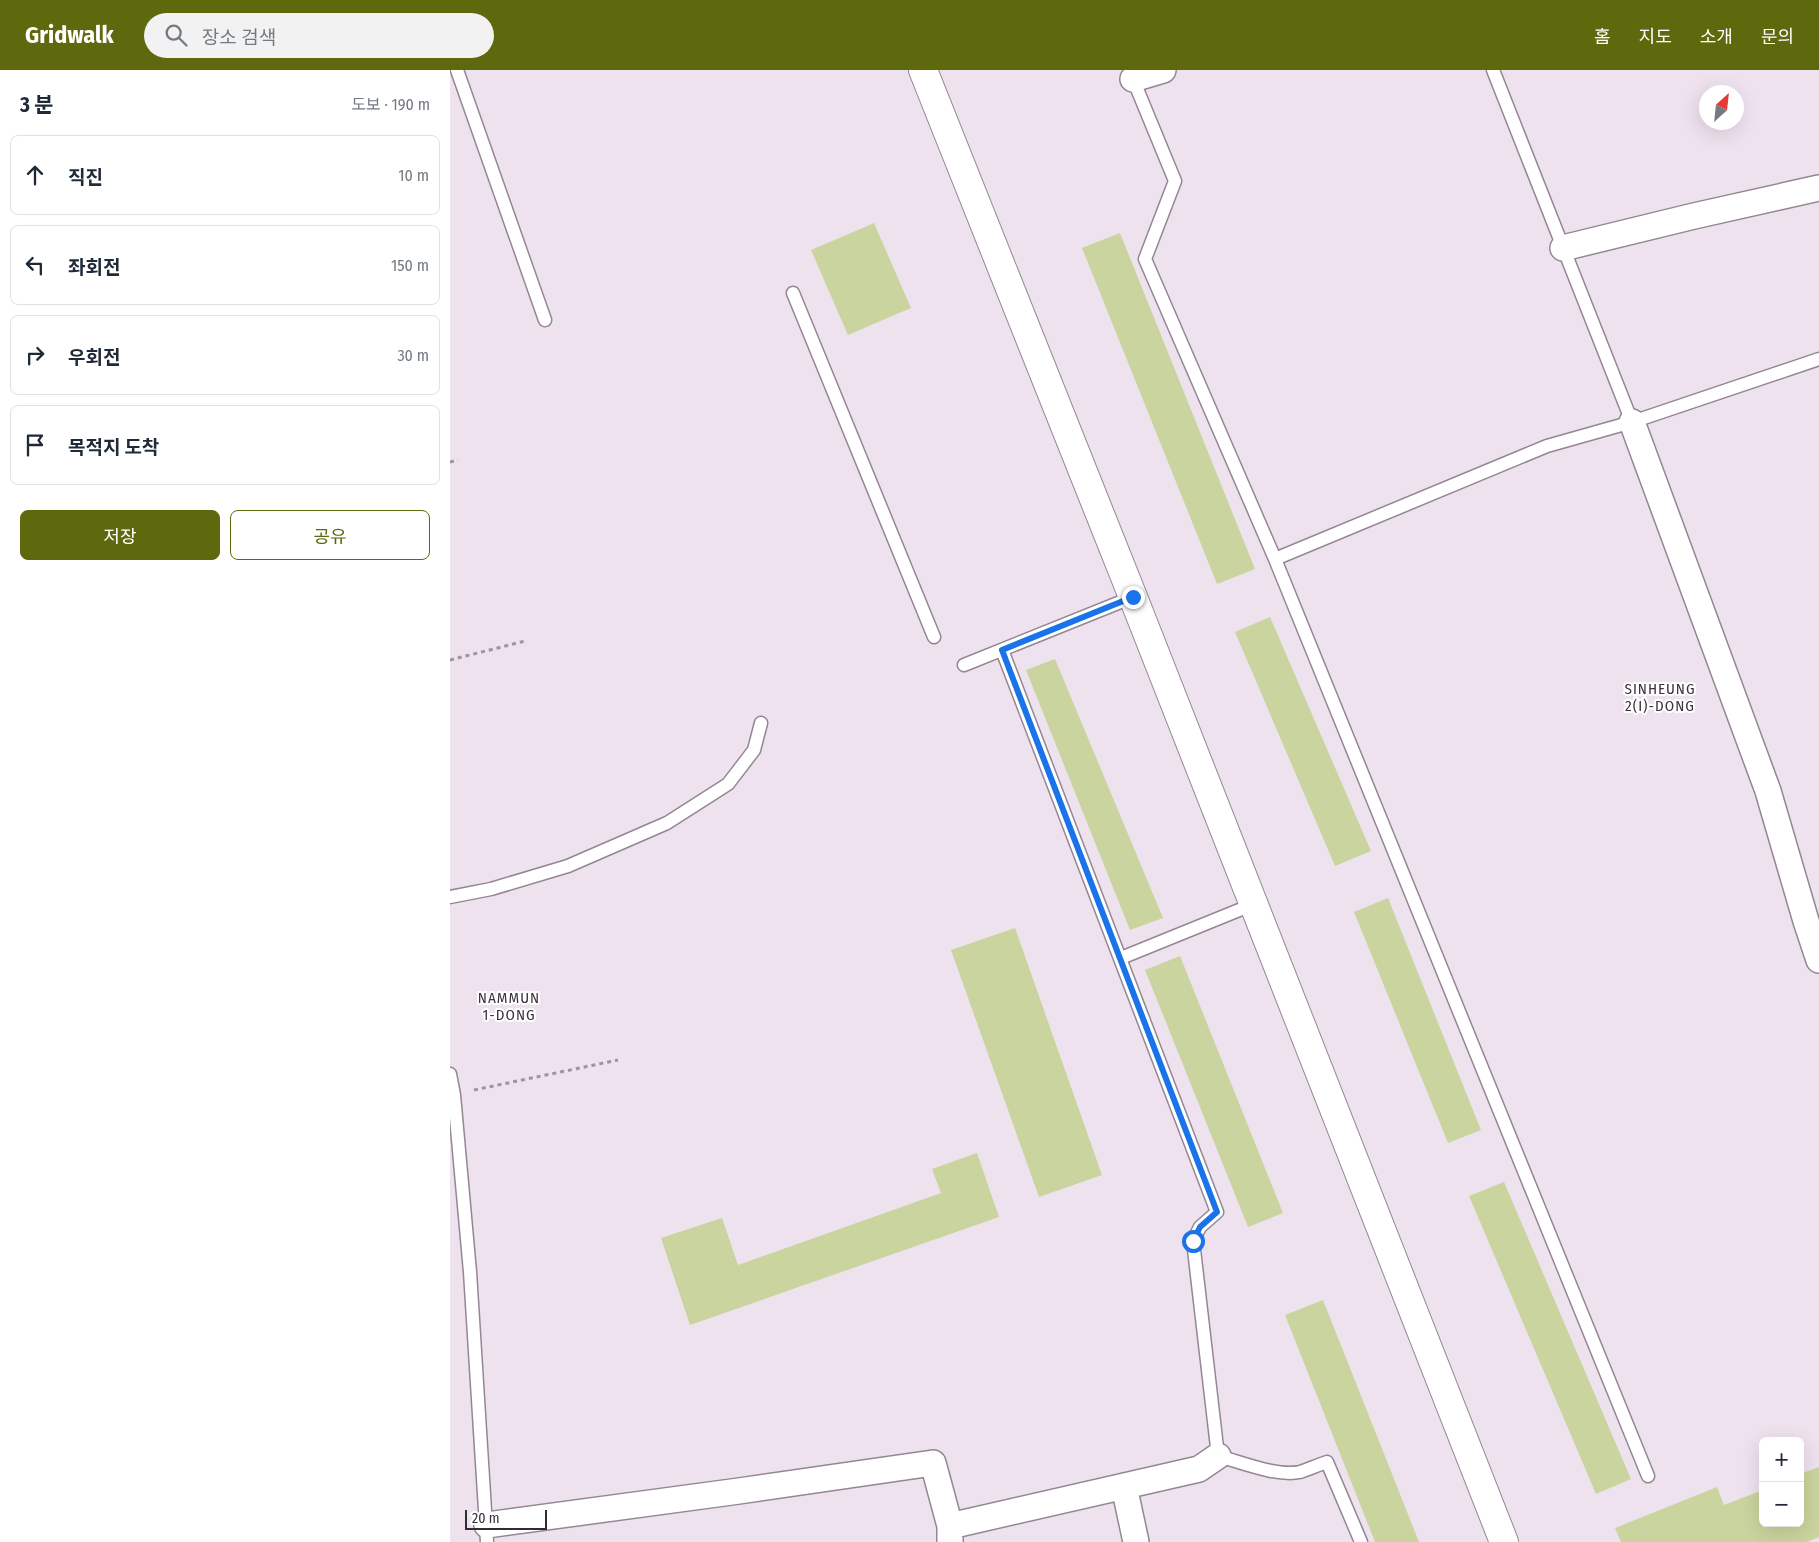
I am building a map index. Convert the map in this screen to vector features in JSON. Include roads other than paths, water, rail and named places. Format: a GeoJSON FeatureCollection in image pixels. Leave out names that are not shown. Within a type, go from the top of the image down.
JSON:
{"type":"FeatureCollection","features":[{"type":"Feature","properties":{"kind":"main road"},"geometry":{"type":"LineString","coordinates":[[923,70],[1133,597],[1504,1542]]}},
{"type":"Feature","properties":{"kind":"street"},"geometry":{"type":"LineString","coordinates":[[1133,80],[1163,70]]}},
{"type":"Feature","properties":{"kind":"street"},"geometry":{"type":"LineString","coordinates":[[1563,248],[1819,188]]}},
{"type":"Feature","properties":{"kind":"street"},"geometry":{"type":"LineString","coordinates":[[1632,422],[1768,791],[1819,960]]}},
{"type":"Feature","properties":{"kind":"street"},"geometry":{"type":"LineString","coordinates":[[487,1533],[739,1491],[933,1463],[950,1534],[1124,1486],[1199,1469],[1218,1456]]}},
{"type":"Feature","properties":{"kind":"street"},"geometry":{"type":"LineString","coordinates":[[1124,1486],[1136,1542]]}},
{"type":"Feature","properties":{"kind":"lane"},"geometry":{"type":"LineString","coordinates":[[457,70],[545,320]]}},
{"type":"Feature","properties":{"kind":"lane"},"geometry":{"type":"LineString","coordinates":[[1493,70],[1632,422]]}},
{"type":"Feature","properties":{"kind":"lane"},"geometry":{"type":"LineString","coordinates":[[1133,80],[1175,182],[1145,260],[1275,559],[1648,1476]]}},
{"type":"Feature","properties":{"kind":"lane"},"geometry":{"type":"LineString","coordinates":[[793,293],[934,637]]}},
{"type":"Feature","properties":{"kind":"lane"},"geometry":{"type":"LineString","coordinates":[[1275,559],[1547,446],[1632,422],[1819,359]]}},
{"type":"Feature","properties":{"kind":"lane"},"geometry":{"type":"LineString","coordinates":[[964,665],[1133,597]]}},
{"type":"Feature","properties":{"kind":"lane"},"geometry":{"type":"LineString","coordinates":[[1002,650],[1217,1212],[1200,1227],[1193,1241],[1218,1456],[1269,1470],[1288,1472],[1299,1472],[1327,1462],[1361,1542]]}},
{"type":"Feature","properties":{"kind":"lane"},"geometry":{"type":"LineString","coordinates":[[450,897],[491,889],[568,866],[667,823],[728,784],[754,750],[761,723]]}},
{"type":"Feature","properties":{"kind":"lane"},"geometry":{"type":"LineString","coordinates":[[1121,958],[1254,904]]}},
{"type":"Feature","properties":{"kind":"lane"},"geometry":{"type":"LineString","coordinates":[[450,1074],[454,1095],[470,1272],[487,1533]]}},
{"type":"Feature","properties":{"kind":"district","name":"SINHEUNG 2(I)-DONG"},"geometry":{"type":"Point","coordinates":[1660,698]}},
{"type":"Feature","properties":{"kind":"district","name":"NAMMUN 1-DONG"},"geometry":{"type":"Point","coordinates":[509,1006]}}]}
